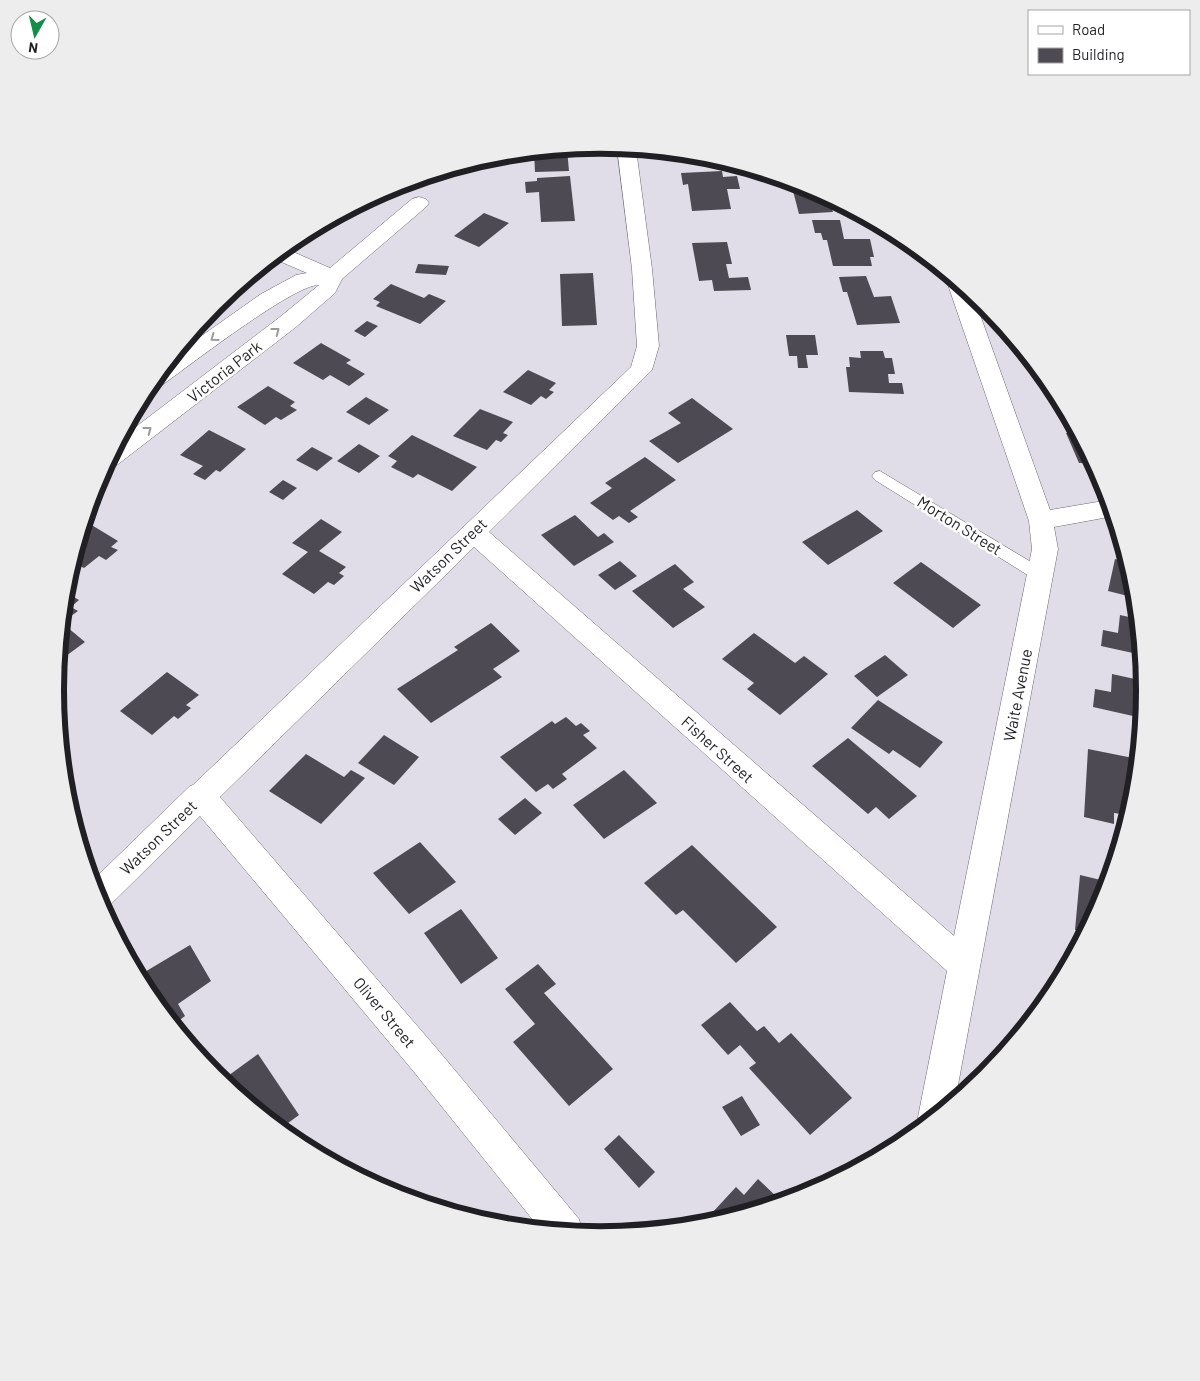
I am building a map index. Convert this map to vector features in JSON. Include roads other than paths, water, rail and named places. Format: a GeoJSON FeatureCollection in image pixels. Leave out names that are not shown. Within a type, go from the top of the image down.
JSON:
{"type":"FeatureCollection","features":[{"type":"Feature","properties":{"kind":"street","name":"Watson Street"},"geometry":{"type":"LineString","coordinates":[[103,891],[200,795],[641,370],[648,346],[642,275],[627,155]]}},
{"type":"Feature","properties":{"kind":"street","name":"Victoria Park"},"geometry":{"type":"LineString","coordinates":[[121,449],[288,322],[328,288],[333,276],[419,203]]}},
{"type":"Feature","properties":{"kind":"street"},"geometry":{"type":"LineString","coordinates":[[286,256],[333,276]]}},
{"type":"Feature","properties":{"kind":"street","name":"Victoria Park"},"geometry":{"type":"LineString","coordinates":[[173,367],[269,299],[303,280],[333,276]]}},
{"type":"Feature","properties":{"kind":"street","name":"Waite Avenue"},"geometry":{"type":"LineString","coordinates":[[937,1108],[1045,549],[1041,521],[963,295]]}},
{"type":"Feature","properties":{"kind":"street"},"geometry":{"type":"LineString","coordinates":[[1041,521],[1105,509]]}},
{"type":"Feature","properties":{"kind":"street","name":"Fisher Street"},"geometry":{"type":"LineString","coordinates":[[472,532],[964,965]]}},
{"type":"Feature","properties":{"kind":"street","name":"Oliver Street"},"geometry":{"type":"LineString","coordinates":[[200,795],[426,1061],[561,1226]]}},
{"type":"Feature","properties":{"kind":"lane","name":"Morton Street"},"geometry":{"type":"LineString","coordinates":[[880,476],[1040,575]]}}]}
